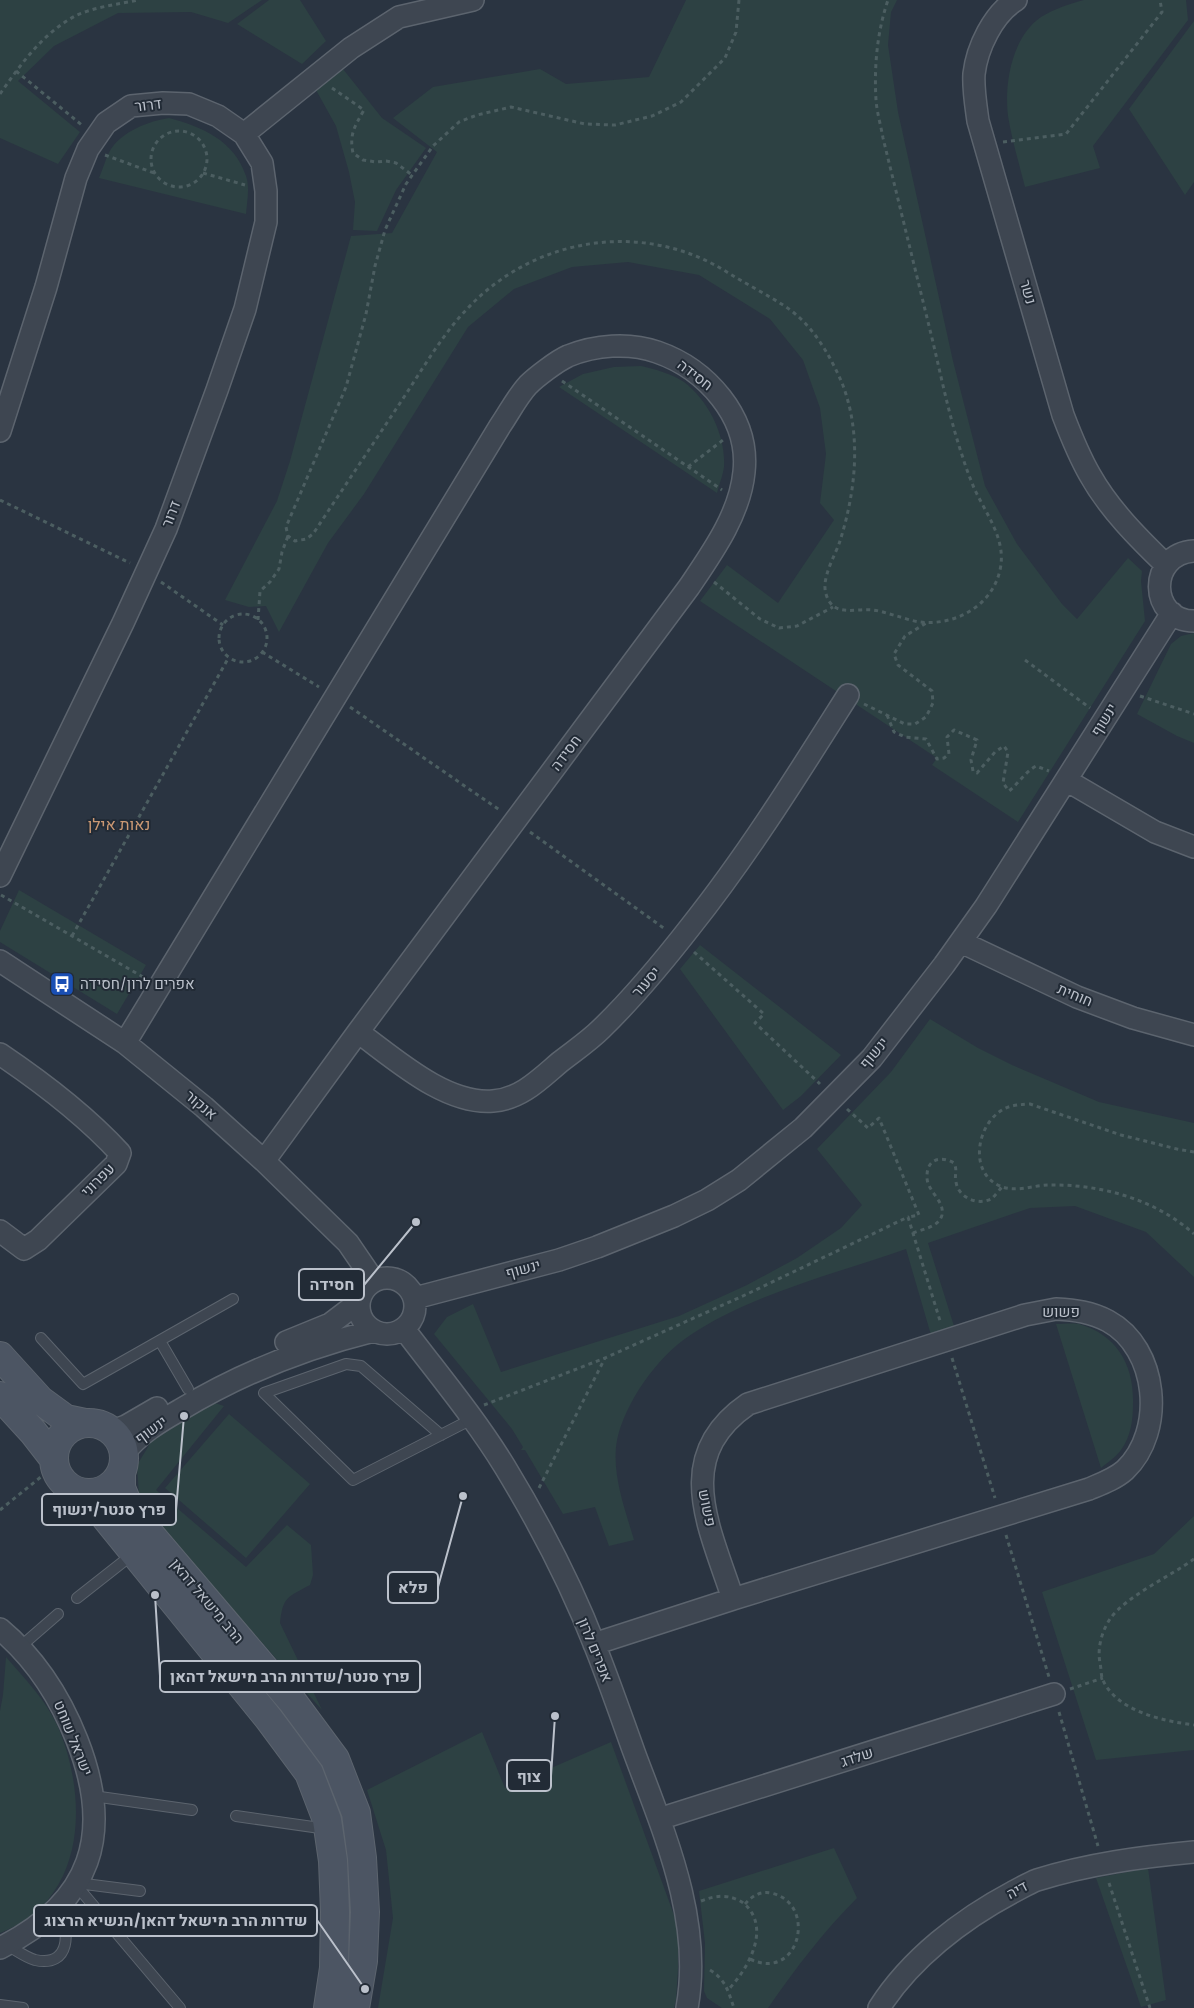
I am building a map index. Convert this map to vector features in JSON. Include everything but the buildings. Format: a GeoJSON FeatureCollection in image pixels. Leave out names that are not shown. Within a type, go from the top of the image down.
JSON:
{"type":"FeatureCollection","features":[{"type":"Feature","properties":{"kind":"street"},"geometry":{"type":"LineString","coordinates":[[244,134],[374,32],[399,17],[473,0]]}},
{"type":"Feature","properties":{"kind":"street","name":"נשר"},"geometry":{"type":"LineString","coordinates":[[1016,0],[1000,14],[980,49],[974,74],[978,121],[1063,415],[1076,449],[1102,495],[1139,539],[1166,565]]}},
{"type":"Feature","properties":{"kind":"street","name":"דרור"},"geometry":{"type":"LineString","coordinates":[[0,431],[46,286],[74,187],[92,143],[106,123],[131,106],[163,102],[189,104],[218,116],[244,134],[262,163],[266,191],[266,222],[245,309],[183,483],[147,572],[0,876]]}},
{"type":"Feature","properties":{"kind":"street","name":"חסידה"},"geometry":{"type":"LineString","coordinates":[[124,1043],[500,426],[528,385],[566,357],[586,350],[607,346],[634,347],[656,351],[679,361],[710,385],[730,410],[739,428],[744,452],[745,471],[737,501],[724,530],[700,571],[264,1161]]}},
{"type":"Feature","properties":{"kind":"street"},"geometry":{"type":"LineString","coordinates":[[1194,551],[1180,553],[1170,560],[1162,572],[1159,584],[1160,596],[1166,607],[1176,616],[1194,620]]}},
{"type":"Feature","properties":{"kind":"street","name":"ינשוף"},"geometry":{"type":"LineString","coordinates":[[415,1298],[559,1260],[598,1247],[674,1216],[707,1200],[738,1180],[803,1128],[872,1058],[961,942],[986,906],[1172,613]]}},
{"type":"Feature","properties":{"kind":"street","name":"יסעור"},"geometry":{"type":"LineString","coordinates":[[358,1032],[426,1080],[450,1092],[470,1099],[491,1101],[507,1099],[525,1090],[600,1030],[656,972],[726,881],[778,806],[848,695]]}},
{"type":"Feature","properties":{"kind":"street"},"geometry":{"type":"LineString","coordinates":[[1066,780],[1155,832],[1194,847]]}},
{"type":"Feature","properties":{"kind":"street","name":"חוחית"},"geometry":{"type":"LineString","coordinates":[[961,942],[1077,997],[1133,1018],[1194,1034]]}},
{"type":"Feature","properties":{"kind":"street","name":"אנקור"},"geometry":{"type":"LineString","coordinates":[[0,961],[124,1043],[204,1108],[264,1161],[348,1243],[374,1281]]}},
{"type":"Feature","properties":{"kind":"street","name":"עפרוני"},"geometry":{"type":"LineString","coordinates":[[0,1054],[60,1097],[106,1137],[120,1153],[116,1164],[38,1240],[24,1249],[0,1231]]}},
{"type":"Feature","properties":{"kind":"street"},"geometry":{"type":"LineString","coordinates":[[390,1278],[398,1280],[411,1290],[415,1298],[414,1315],[404,1329],[389,1335],[373,1331],[362,1319],[359,1302],[362,1293],[374,1281],[390,1278]]}},
{"type":"Feature","properties":{"kind":"street","name":"ינשוף"},"geometry":{"type":"LineString","coordinates":[[119,1453],[142,1417],[231,1365],[330,1324],[359,1302]]}},
{"type":"Feature","properties":{"kind":"street","name":"פשוש"},"geometry":{"type":"LineString","coordinates":[[594,1644],[732,1598],[1089,1489],[1109,1481],[1137,1457],[1144,1444],[1151,1413],[1152,1398],[1143,1362],[1132,1342],[1109,1321],[1092,1313],[1056,1309],[1040,1311],[748,1404],[735,1412],[720,1428],[709,1445],[701,1486],[704,1506],[732,1598]]}},
{"type":"Feature","properties":{"kind":"street","name":"אפרים לרון"},"geometry":{"type":"LineString","coordinates":[[404,1329],[469,1415],[504,1466],[556,1560],[594,1644],[668,1845],[684,1907],[690,1965],[690,1987],[686,2008]]}},
{"type":"Feature","properties":{"kind":"street","name":"ינשוף"},"geometry":{"type":"LineString","coordinates":[[119,1453],[155,1425],[238,1377],[271,1363],[342,1338],[373,1331]]}},
{"type":"Feature","properties":{"kind":"street"},"geometry":{"type":"LineString","coordinates":[[0,1356],[40,1400],[66,1419],[85,1424],[99,1425],[119,1453],[114,1483],[104,1490],[89,1493],[71,1488],[64,1482],[55,1462],[33,1432],[0,1396]]}},
{"type":"Feature","properties":{"kind":"street"},"geometry":{"type":"LineString","coordinates":[[55,1462],[57,1444],[62,1435],[70,1428],[85,1424]]}},
{"type":"Feature","properties":{"kind":"street","name":"הרב מישאל דהאן"},"geometry":{"type":"LineString","coordinates":[[119,1453],[120,1488],[132,1512],[292,1701],[335,1759],[356,1813],[362,1858],[363,1961],[354,2008]]}},
{"type":"Feature","properties":{"kind":"street","name":"הרב מישאל דהאן"},"geometry":{"type":"LineString","coordinates":[[80,1492],[93,1503],[134,1553],[269,1719],[310,1773],[327,1820],[333,1861],[335,1912],[334,1968],[328,2008]]}},
{"type":"Feature","properties":{"kind":"street","name":"ישראל שוחט"},"geometry":{"type":"LineString","coordinates":[[0,1629],[20,1647],[41,1672],[62,1706],[86,1762],[95,1812],[92,1843],[83,1872],[76,1884],[57,1908],[39,1924],[3,1946]]}},
{"type":"Feature","properties":{"kind":"street","name":"שלדג"},"geometry":{"type":"LineString","coordinates":[[659,1819],[1054,1694]]}},
{"type":"Feature","properties":{"kind":"street","name":"דיה"},"geometry":{"type":"LineString","coordinates":[[879,2008],[907,1972],[934,1946],[968,1918],[1035,1880],[1103,1863],[1194,1852]]}},
{"type":"Feature","properties":{"kind":"lane"},"geometry":{"type":"LineString","coordinates":[[41,1338],[83,1384],[233,1299]]}},
{"type":"Feature","properties":{"kind":"lane"},"geometry":{"type":"LineString","coordinates":[[160,1341],[188,1389]]}},
{"type":"Feature","properties":{"kind":"lane"},"geometry":{"type":"LineString","coordinates":[[441,1435],[361,1366],[346,1364],[264,1393],[353,1480],[441,1435],[469,1415]]}},
{"type":"Feature","properties":{"kind":"lane"},"geometry":{"type":"LineString","coordinates":[[77,1598],[134,1553]]}},
{"type":"Feature","properties":{"kind":"lane"},"geometry":{"type":"LineString","coordinates":[[20,1647],[58,1614]]}},
{"type":"Feature","properties":{"kind":"lane"},"geometry":{"type":"LineString","coordinates":[[93,1796],[192,1810]]}},
{"type":"Feature","properties":{"kind":"lane"},"geometry":{"type":"LineString","coordinates":[[236,1816],[328,1829]]}},
{"type":"Feature","properties":{"kind":"lane"},"geometry":{"type":"LineString","coordinates":[[76,1884],[140,1891]]}},
{"type":"Feature","properties":{"kind":"lane"},"geometry":{"type":"LineString","coordinates":[[76,1884],[180,2008]]}},
{"type":"Feature","properties":{"kind":"lane"},"geometry":{"type":"LineString","coordinates":[[3,1946],[35,1960],[54,1958],[60,1953],[67,1938],[64,1919],[57,1908]]}},
{"type":"Feature","properties":{"kind":"lane"},"geometry":{"type":"LineString","coordinates":[[0,2005],[23,2008]]}},
{"type":"Feature","properties":{"kind":"path"},"geometry":{"type":"LineString","coordinates":[[0,94],[16,71],[50,33],[76,16],[112,5],[139,0]]}},
{"type":"Feature","properties":{"kind":"path"},"geometry":{"type":"LineString","coordinates":[[258,620],[244,614],[236,615],[223,625],[219,632],[219,640],[221,648],[229,658],[240,662],[249,662],[262,652],[266,643],[266,634],[258,620],[260,591],[270,582],[279,569],[282,552],[288,536],[286,526],[346,387],[366,314],[374,266],[385,230],[406,184],[433,146],[459,122],[477,115],[511,107],[586,124],[615,125],[652,116],[681,102],[726,58],[736,32],[740,0]]}},
{"type":"Feature","properties":{"kind":"path"},"geometry":{"type":"LineString","coordinates":[[288,536],[295,540],[306,539],[313,534],[440,343],[466,309],[494,284],[527,265],[561,250],[602,241],[632,241],[676,249],[712,262],[787,307],[806,324],[826,352],[843,385],[852,419],[855,459],[852,495],[840,540],[824,584],[826,597],[833,607],[846,612],[871,610],[920,622],[941,622],[965,614],[984,602],[1000,570],[1001,547],[996,530],[974,486],[953,426],[876,101],[880,22],[888,0]]}},
{"type":"Feature","properties":{"kind":"path"},"geometry":{"type":"LineString","coordinates":[[985,144],[1066,134],[1162,12],[1160,0]]}},
{"type":"Feature","properties":{"kind":"path"},"geometry":{"type":"LineString","coordinates":[[16,71],[92,143],[154,173],[164,183],[178,187],[188,186],[197,181],[203,174],[206,165],[203,146],[197,139],[181,132],[171,132],[162,137],[155,145],[151,154],[151,164],[154,173]]}},
{"type":"Feature","properties":{"kind":"path"},"geometry":{"type":"LineString","coordinates":[[316,77],[364,110],[354,128],[350,141],[353,153],[363,160],[376,162],[386,160],[396,163],[412,175]]}},
{"type":"Feature","properties":{"kind":"path"},"geometry":{"type":"LineString","coordinates":[[203,174],[266,191]]}},
{"type":"Feature","properties":{"kind":"path"},"geometry":{"type":"LineString","coordinates":[[547,371],[737,501]]}},
{"type":"Feature","properties":{"kind":"path"},"geometry":{"type":"LineString","coordinates":[[688,467],[739,428]]}},
{"type":"Feature","properties":{"kind":"path"},"geometry":{"type":"LineString","coordinates":[[0,500],[147,572],[223,625]]}},
{"type":"Feature","properties":{"kind":"path"},"geometry":{"type":"LineString","coordinates":[[700,571],[760,619],[779,628],[797,626],[833,607]]}},
{"type":"Feature","properties":{"kind":"path"},"geometry":{"type":"LineString","coordinates":[[848,695],[904,724],[915,724],[926,718],[933,703],[932,691],[898,665],[894,654],[905,636],[928,622]]}},
{"type":"Feature","properties":{"kind":"path"},"geometry":{"type":"LineString","coordinates":[[262,652],[335,697],[680,940],[764,1014],[755,1023],[868,1128],[880,1118],[919,1215],[908,1216],[745,1295],[605,1358],[469,1415]]}},
{"type":"Feature","properties":{"kind":"path"},"geometry":{"type":"LineString","coordinates":[[72,936],[229,658]]}},
{"type":"Feature","properties":{"kind":"path"},"geometry":{"type":"LineString","coordinates":[[1025,660],[1105,719]]}},
{"type":"Feature","properties":{"kind":"path"},"geometry":{"type":"LineString","coordinates":[[1123,690],[1194,714]]}},
{"type":"Feature","properties":{"kind":"path"},"geometry":{"type":"LineString","coordinates":[[887,715],[894,732],[926,739],[937,759],[944,758],[950,754],[947,737],[954,730],[977,740],[971,760],[973,771],[977,772],[995,752],[1004,746],[1008,752],[1003,783],[1008,791],[1020,782],[1028,770],[1036,766],[1066,780]]}},
{"type":"Feature","properties":{"kind":"path"},"geometry":{"type":"LineString","coordinates":[[0,894],[158,986]]}},
{"type":"Feature","properties":{"kind":"path"},"geometry":{"type":"LineString","coordinates":[[1194,1152],[1177,1150],[1121,1135],[1030,1104],[1014,1105],[999,1111],[987,1126],[980,1140],[978,1152],[984,1172],[993,1182],[1002,1187],[1077,1185],[1107,1191],[1131,1197],[1161,1211],[1194,1234]]}},
{"type":"Feature","properties":{"kind":"path"},"geometry":{"type":"LineString","coordinates":[[913,1233],[935,1225],[942,1216],[942,1205],[928,1184],[926,1175],[930,1164],[937,1158],[946,1158],[954,1163],[957,1171],[955,1181],[957,1187],[959,1192],[968,1198],[978,1201],[990,1199],[1002,1187]]}},
{"type":"Feature","properties":{"kind":"path"},"geometry":{"type":"LineString","coordinates":[[908,1216],[1001,1516],[1103,1863],[1150,2008]]}},
{"type":"Feature","properties":{"kind":"path"},"geometry":{"type":"LineString","coordinates":[[528,1509],[605,1358]]}},
{"type":"Feature","properties":{"kind":"path"},"geometry":{"type":"LineString","coordinates":[[0,1510],[55,1462]]}},
{"type":"Feature","properties":{"kind":"path"},"geometry":{"type":"LineString","coordinates":[[1194,1559],[1132,1599],[1111,1618],[1102,1636],[1098,1653],[1103,1678],[1114,1694],[1144,1714],[1170,1722],[1194,1725]]}},
{"type":"Feature","properties":{"kind":"path"},"geometry":{"type":"LineString","coordinates":[[1054,1694],[1103,1678]]}},
{"type":"Feature","properties":{"kind":"path"},"geometry":{"type":"LineString","coordinates":[[745,1904],[752,1896],[765,1892],[778,1894],[788,1900],[796,1912],[798,1929],[797,1941],[791,1952],[784,1959],[771,1964],[759,1963],[750,1959]]}},
{"type":"Feature","properties":{"kind":"path"},"geometry":{"type":"LineString","coordinates":[[684,1907],[714,1896],[730,1896],[745,1904],[756,1919],[756,1933],[750,1959],[738,1979],[728,1990]]}},
{"type":"Feature","properties":{"kind":"path"},"geometry":{"type":"LineString","coordinates":[[690,1965],[710,1970],[720,1976],[728,1990],[734,2008]]}},
{"type":"Feature","properties":{"kind":"green space"},"geometry":{"type":"Polygon","coordinates":[[[0,0],[262,0],[228,23],[191,12],[118,13],[54,46],[18,81],[80,132],[58,164],[0,138],[0,0]]]}},
{"type":"Feature","properties":{"kind":"green space"},"geometry":{"type":"Polygon","coordinates":[[[269,0],[300,0],[326,41],[302,64],[237,24],[269,0]]]}},
{"type":"Feature","properties":{"kind":"green space"},"geometry":{"type":"Polygon","coordinates":[[[686,0],[897,0],[891,12],[888,45],[898,112],[953,361],[985,486],[1017,544],[1062,604],[1077,619],[1128,558],[1142,571],[1141,581],[1145,621],[1018,822],[932,765],[937,758],[700,601],[727,565],[778,603],[834,520],[820,503],[826,454],[820,408],[803,360],[770,319],[699,275],[628,262],[572,267],[514,289],[468,327],[364,494],[328,543],[279,632],[266,606],[249,607],[225,600],[277,501],[290,461],[351,236],[392,233],[437,152],[393,118],[433,87],[540,69],[566,84],[649,77],[686,0]]]}},
{"type":"Feature","properties":{"kind":"green space"},"geometry":{"type":"Polygon","coordinates":[[[1084,0],[1186,0],[1188,20],[1093,146],[1100,168],[1025,187],[1008,116],[1007,89],[1012,62],[1023,36],[1041,17],[1062,7],[1084,0]]]}},
{"type":"Feature","properties":{"kind":"green space"},"geometry":{"type":"Polygon","coordinates":[[[1194,21],[1194,182],[1185,195],[1129,109],[1194,21]]]}},
{"type":"Feature","properties":{"kind":"green space"},"geometry":{"type":"Polygon","coordinates":[[[343,69],[382,118],[426,148],[396,190],[377,231],[353,230],[355,202],[349,172],[336,126],[316,90],[343,69]]]}},
{"type":"Feature","properties":{"kind":"green space"},"geometry":{"type":"Polygon","coordinates":[[[169,118],[205,131],[225,144],[234,153],[241,164],[248,185],[246,214],[99,178],[111,149],[122,137],[145,124],[169,118]]]}},
{"type":"Feature","properties":{"kind":"green space"},"geometry":{"type":"Polygon","coordinates":[[[641,366],[663,372],[684,382],[708,409],[719,431],[724,455],[724,467],[717,493],[559,387],[583,374],[614,367],[641,366]]]}},
{"type":"Feature","properties":{"kind":"green space"},"geometry":{"type":"Polygon","coordinates":[[[1194,633],[1194,743],[1137,714],[1171,644],[1181,636],[1194,633]]]}},
{"type":"Feature","properties":{"kind":"green space"},"geometry":{"type":"Polygon","coordinates":[[[19,890],[146,965],[117,1014],[0,942],[0,931],[19,890]]]}},
{"type":"Feature","properties":{"kind":"green space"},"geometry":{"type":"Polygon","coordinates":[[[700,945],[841,1055],[801,1096],[783,1110],[680,969],[700,945]]]}},
{"type":"Feature","properties":{"kind":"green space"},"geometry":{"type":"Polygon","coordinates":[[[930,1019],[978,1048],[1012,1065],[1099,1102],[1194,1123],[1194,1277],[1146,1232],[1075,1206],[1030,1208],[928,1243],[954,1326],[931,1335],[906,1249],[794,1286],[739,1308],[713,1321],[677,1345],[654,1368],[635,1396],[621,1426],[616,1452],[617,1478],[634,1540],[609,1546],[595,1507],[563,1514],[525,1450],[521,1450],[523,1447],[512,1429],[434,1334],[447,1317],[473,1304],[501,1372],[679,1316],[747,1285],[797,1258],[841,1228],[862,1205],[817,1149],[891,1072],[930,1019]]]}},
{"type":"Feature","properties":{"kind":"green space"},"geometry":{"type":"Polygon","coordinates":[[[1056,1324],[1079,1324],[1104,1336],[1121,1353],[1130,1376],[1133,1389],[1133,1409],[1129,1433],[1119,1453],[1101,1468],[1056,1324]]]}},
{"type":"Feature","properties":{"kind":"green space"},"geometry":{"type":"Polygon","coordinates":[[[212,1402],[224,1406],[156,1490],[246,1567],[287,1525],[311,1545],[313,1575],[310,1585],[288,1598],[283,1607],[280,1623],[322,1710],[151,1518],[139,1496],[137,1465],[151,1442],[212,1402]]]}},
{"type":"Feature","properties":{"kind":"green space"},"geometry":{"type":"Polygon","coordinates":[[[229,1414],[310,1484],[246,1558],[165,1488],[229,1414]]]}},
{"type":"Feature","properties":{"kind":"green space"},"geometry":{"type":"Polygon","coordinates":[[[1194,1516],[1194,1750],[1096,1760],[1042,1592],[1154,1554],[1194,1516]]]}},
{"type":"Feature","properties":{"kind":"green space"},"geometry":{"type":"Polygon","coordinates":[[[6,1657],[41,1699],[58,1727],[68,1755],[74,1785],[76,1816],[73,1845],[64,1873],[50,1898],[28,1918],[0,1933],[0,1711],[6,1657]]]}},
{"type":"Feature","properties":{"kind":"green space"},"geometry":{"type":"Polygon","coordinates":[[[482,1732],[505,1788],[611,1742],[678,1926],[678,1969],[674,2008],[378,2008],[393,1918],[386,1850],[367,1790],[482,1732]]]}},
{"type":"Feature","properties":{"kind":"green space"},"geometry":{"type":"Polygon","coordinates":[[[834,1848],[857,1898],[810,1951],[768,2008],[722,2008],[707,1998],[704,1991],[705,1943],[699,1891],[834,1848]]]}},
{"type":"Feature","properties":{"kind":"green space"},"geometry":{"type":"Polygon","coordinates":[[[1148,1868],[1166,2000],[1141,2007],[1096,1878],[1148,1868]]]}},
{"type":"Feature","properties":{"kind":"place","name":"אפרים לרון/חסידה"},"geometry":{"type":"Point","coordinates":[62,984]}},
{"type":"Feature","properties":{"kind":"place","name":"חסידה"},"geometry":{"type":"Point","coordinates":[416,1222]}},
{"type":"Feature","properties":{"kind":"place","name":"פרץ סנטר/ינשוף"},"geometry":{"type":"Point","coordinates":[184,1416]}},
{"type":"Feature","properties":{"kind":"place","name":"פלא"},"geometry":{"type":"Point","coordinates":[463,1496]}},
{"type":"Feature","properties":{"kind":"place","name":"פרץ סנטר/שדרות הרב מישאל דהאן"},"geometry":{"type":"Point","coordinates":[155,1595]}},
{"type":"Feature","properties":{"kind":"place","name":"צוף"},"geometry":{"type":"Point","coordinates":[555,1716]}},
{"type":"Feature","properties":{"kind":"place","name":"שדרות הרב מישאל דהאן/הנשיא הרצוג"},"geometry":{"type":"Point","coordinates":[365,1989]}},
{"type":"Feature","properties":{"kind":"district","name":"נאות אילן"},"geometry":{"type":"Point","coordinates":[119,824]}}]}
